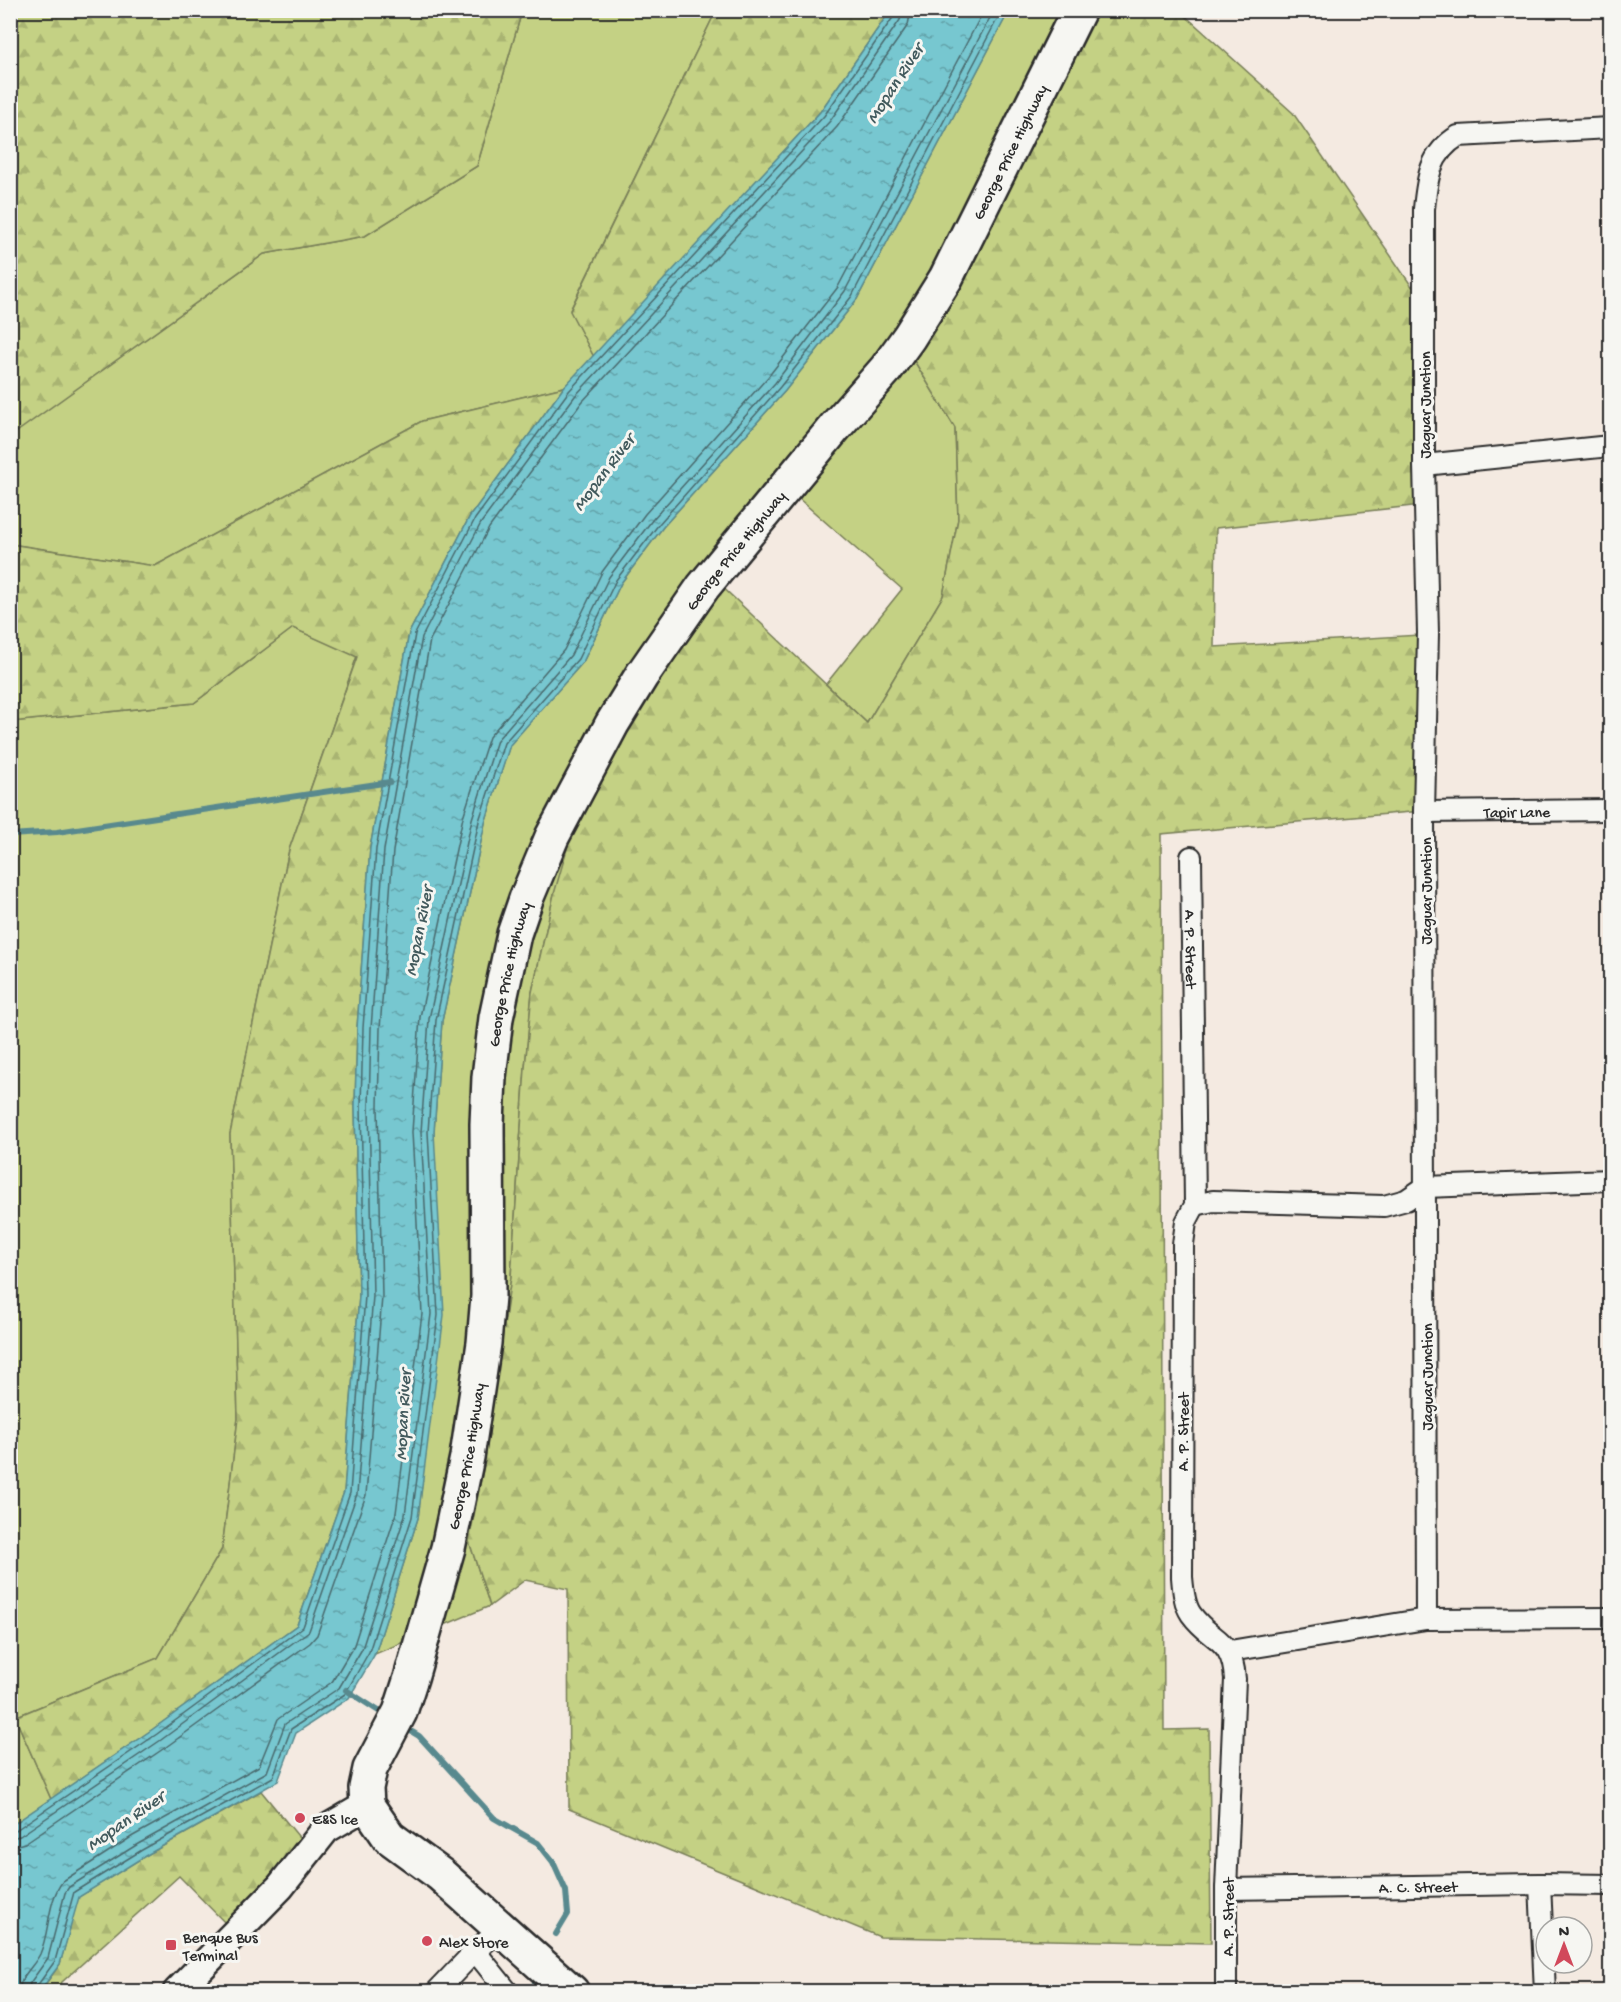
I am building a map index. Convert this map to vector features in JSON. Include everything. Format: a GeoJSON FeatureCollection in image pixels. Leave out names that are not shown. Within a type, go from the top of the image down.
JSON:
{"type":"FeatureCollection","features":[{"type":"Feature","properties":{"kind":"highway","name":"George Price Highway"},"geometry":{"type":"LineString","coordinates":[[367,1804],[366,1788],[370,1769],[395,1721],[448,1548],[467,1457],[484,1343],[488,1296],[489,1077],[504,975],[526,899],[552,837],[612,724],[673,629],[703,587],[886,369],[946,278],[1079,10]]}},
{"type":"Feature","properties":{"kind":"highway"},"geometry":{"type":"LineString","coordinates":[[367,1804],[389,1837],[441,1875],[572,1992]]}},
{"type":"Feature","properties":{"kind":"street","name":"Jaguar Junction"},"geometry":{"type":"LineString","coordinates":[[1426,1619],[1424,812],[1428,633],[1424,465],[1424,209],[1426,185],[1432,164],[1446,144],[1458,136],[1611,128]]}},
{"type":"Feature","properties":{"kind":"street"},"geometry":{"type":"LineString","coordinates":[[1424,465],[1611,446]]}},
{"type":"Feature","properties":{"kind":"street","name":"Tapir Lane"},"geometry":{"type":"LineString","coordinates":[[1424,812],[1611,810]]}},
{"type":"Feature","properties":{"kind":"street","name":"A. P. Street"},"geometry":{"type":"LineString","coordinates":[[1191,857],[1195,1205],[1186,1222],[1183,1244],[1182,1577],[1184,1598],[1191,1614],[1230,1651],[1234,1664],[1226,1888],[1226,1992]]}},
{"type":"Feature","properties":{"kind":"street"},"geometry":{"type":"LineString","coordinates":[[1195,1205],[1214,1201],[1384,1206],[1406,1200],[1425,1188],[1611,1179]]}},
{"type":"Feature","properties":{"kind":"street"},"geometry":{"type":"LineString","coordinates":[[1230,1651],[1426,1619],[1611,1618]]}},
{"type":"Feature","properties":{"kind":"street"},"geometry":{"type":"LineString","coordinates":[[177,1992],[280,1887],[326,1829],[367,1804]]}},
{"type":"Feature","properties":{"kind":"street"},"geometry":{"type":"LineString","coordinates":[[1540,1884],[1545,1992]]}},
{"type":"Feature","properties":{"kind":"street","name":"A. C. Street"},"geometry":{"type":"LineString","coordinates":[[1226,1888],[1611,1885]]}},
{"type":"Feature","properties":{"kind":"street"},"geometry":{"type":"LineString","coordinates":[[436,1992],[475,1951],[502,1928]]}},
{"type":"Feature","properties":{"kind":"street"},"geometry":{"type":"LineString","coordinates":[[475,1951],[508,1992]]}},
{"type":"Feature","properties":{"kind":"green space"},"geometry":{"type":"Polygon","coordinates":[[[11,10],[522,11],[477,166],[365,236],[264,254],[11,436],[11,10]]]}},
{"type":"Feature","properties":{"kind":"green space"},"geometry":{"type":"Polygon","coordinates":[[[522,11],[716,11],[570,310],[594,357],[564,387],[422,421],[155,566],[11,544],[10,436],[264,254],[365,236],[477,166],[522,11]]]}},
{"type":"Feature","properties":{"kind":"green space"},"geometry":{"type":"Polygon","coordinates":[[[716,11],[890,11],[820,112],[594,357],[570,311],[716,11]]]}},
{"type":"Feature","properties":{"kind":"green space"},"geometry":{"type":"Polygon","coordinates":[[[1009,11],[1094,11],[910,354],[955,428],[958,519],[943,596],[867,723],[826,684],[902,589],[798,498],[718,583],[554,894],[532,992],[511,1277],[485,1459],[469,1541],[490,1606],[375,1654],[418,1518],[429,1424],[434,1132],[442,1021],[485,823],[510,744],[583,662],[621,583],[663,527],[785,391],[857,299],[1009,11]]]}},
{"type":"Feature","properties":{"kind":"green space"},"geometry":{"type":"Polygon","coordinates":[[[1094,11],[1180,11],[1293,113],[1415,291],[1421,505],[1216,528],[1214,647],[1420,635],[1422,811],[1161,834],[1164,1730],[1209,1729],[1211,1943],[880,1937],[569,1809],[568,1589],[525,1580],[490,1606],[469,1541],[485,1459],[511,1277],[532,992],[554,894],[577,814],[611,739],[718,583],[867,723],[943,596],[958,519],[955,428],[910,354],[1094,11]]]}},
{"type":"Feature","properties":{"kind":"green space"},"geometry":{"type":"Polygon","coordinates":[[[564,387],[470,516],[409,633],[370,848],[357,1028],[355,1106],[359,1296],[344,1492],[297,1625],[51,1799],[15,1717],[158,1658],[222,1549],[238,1418],[230,1134],[289,850],[357,657],[293,628],[194,703],[11,722],[10,544],[155,566],[422,421],[564,387]]]}},
{"type":"Feature","properties":{"kind":"green space"},"geometry":{"type":"Polygon","coordinates":[[[293,628],[357,656],[289,850],[230,1134],[238,1418],[222,1549],[158,1658],[15,1717],[51,1799],[11,1826],[11,722],[194,703],[293,628]]]}},
{"type":"Feature","properties":{"kind":"green space"},"geometry":{"type":"Polygon","coordinates":[[[261,1791],[303,1842],[229,1927],[179,1876],[52,1991],[40,1992],[60,1964],[78,1897],[145,1856],[261,1791]]]}},
{"type":"Feature","properties":{"kind":"water","name":"Mopan River"},"geometry":{"type":"Polygon","coordinates":[[[890,11],[1009,11],[857,299],[785,391],[663,527],[621,583],[583,662],[510,745],[485,823],[442,1021],[434,1132],[444,1315],[418,1518],[375,1654],[349,1698],[296,1733],[278,1781],[145,1856],[79,1897],[60,1964],[40,1991],[11,1991],[11,1826],[153,1729],[297,1625],[344,1492],[359,1296],[355,1106],[357,1028],[370,848],[409,633],[470,516],[564,387],[820,112],[890,11]]]}},
{"type":"Feature","properties":{"kind":"waterway"},"geometry":{"type":"LineString","coordinates":[[10,835],[57,832],[390,782]]}},
{"type":"Feature","properties":{"kind":"waterway"},"geometry":{"type":"LineString","coordinates":[[346,1690],[388,1717]]}},
{"type":"Feature","properties":{"kind":"waterway"},"geometry":{"type":"LineString","coordinates":[[404,1727],[419,1736],[494,1818],[538,1843],[553,1862],[566,1891],[568,1914],[556,1934]]}},
{"type":"Feature","properties":{"kind":"waterway"},"geometry":{"type":"LineString","coordinates":[[535,1982],[541,1992]]}},
{"type":"Feature","properties":{"kind":"place","name":"E&S Ice"},"geometry":{"type":"Point","coordinates":[300,1818]}},
{"type":"Feature","properties":{"kind":"place","name":"Alex Store"},"geometry":{"type":"Point","coordinates":[427,1941]}},
{"type":"Feature","properties":{"kind":"place","name":"Benque Bus Terminal"},"geometry":{"type":"Point","coordinates":[171,1945]}}]}
